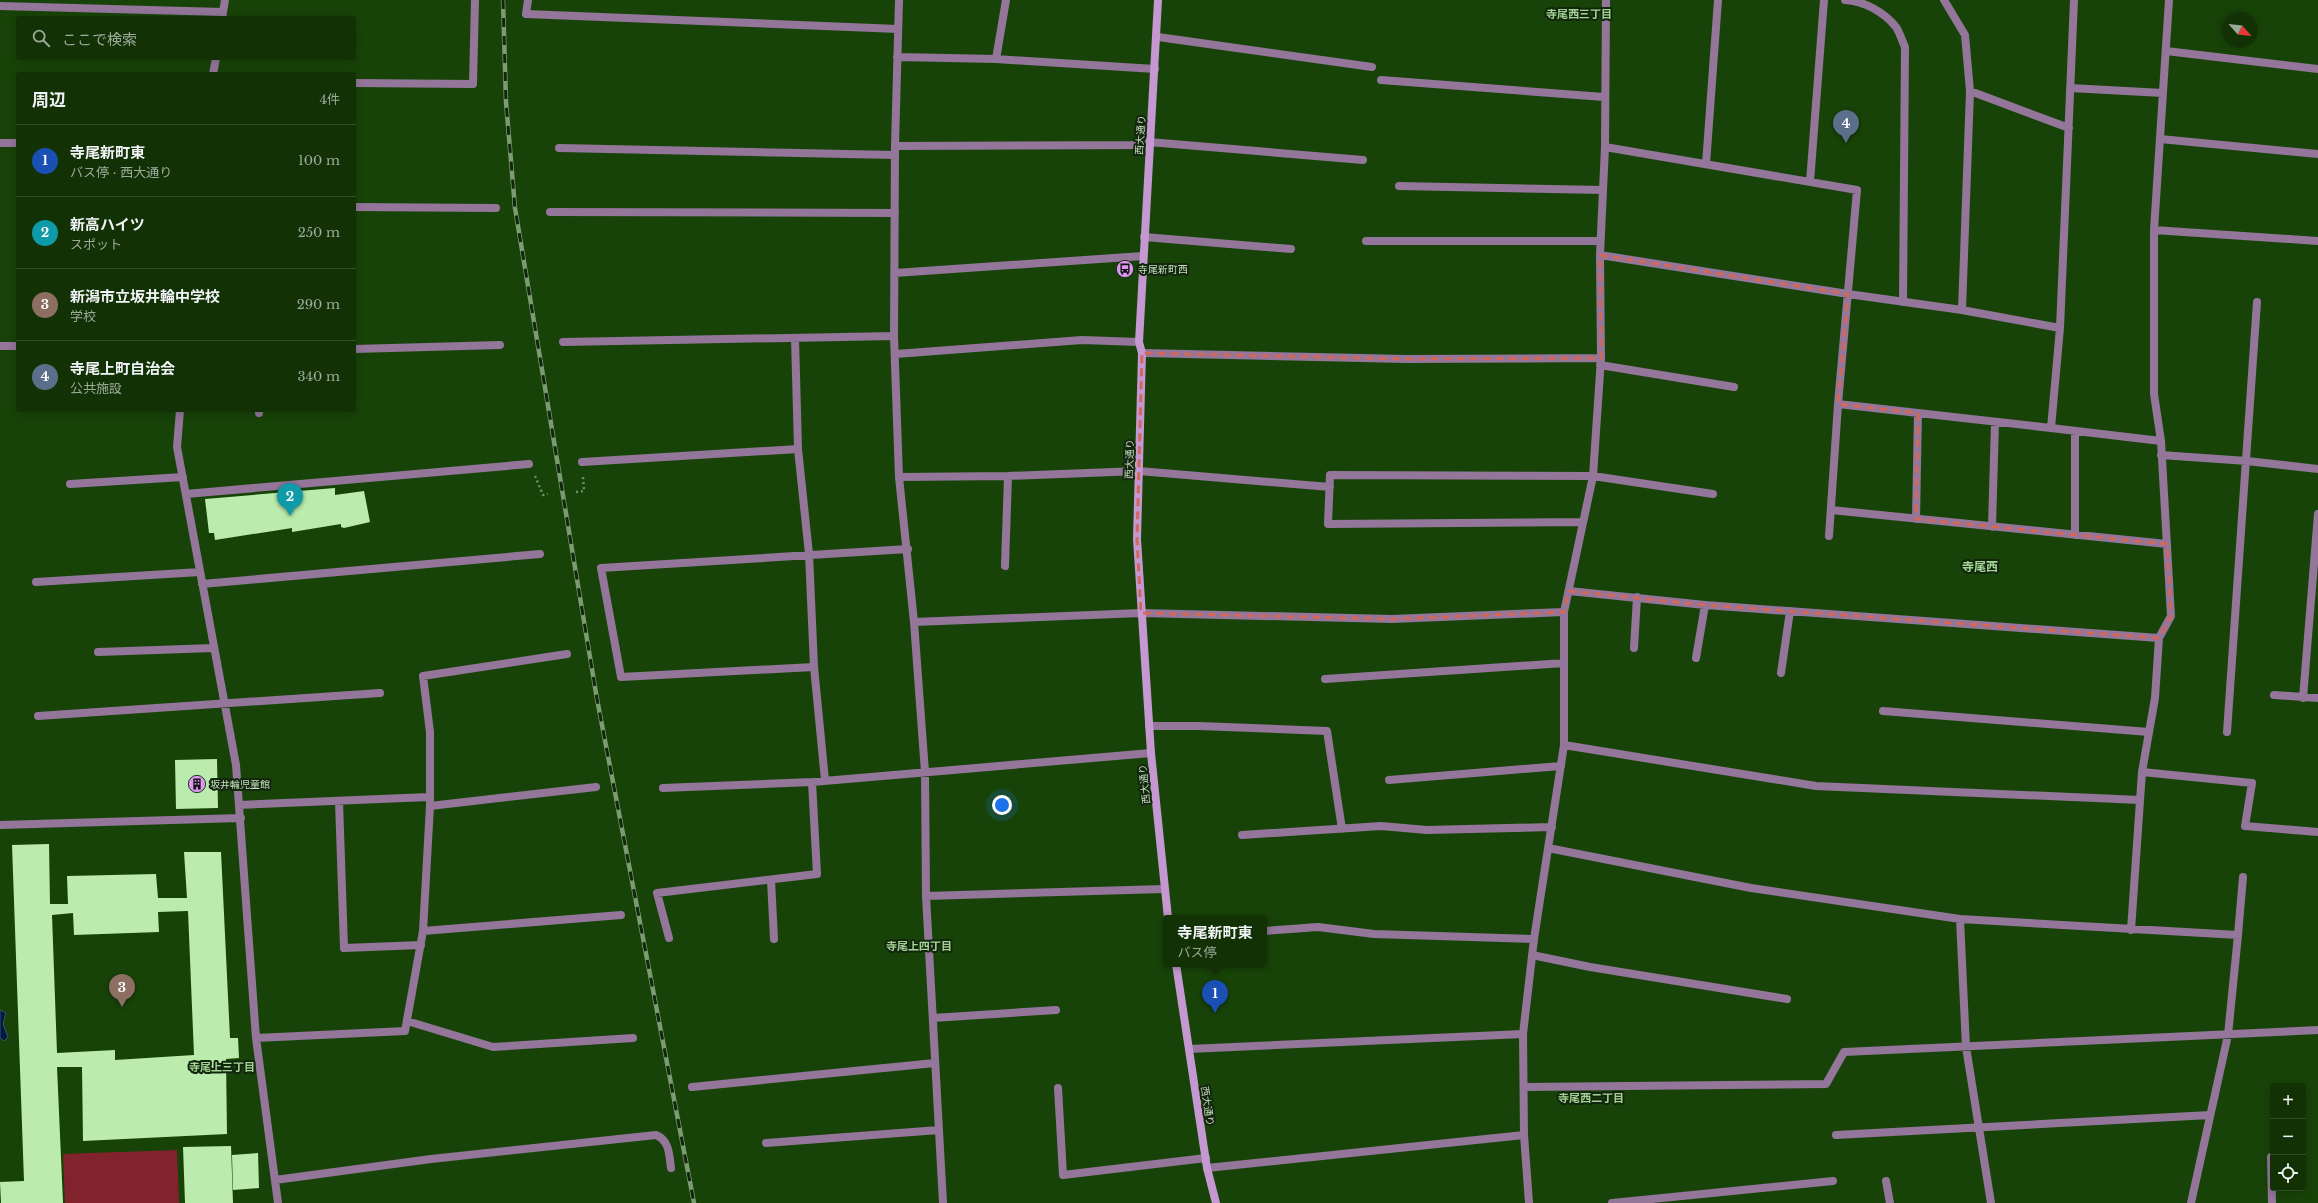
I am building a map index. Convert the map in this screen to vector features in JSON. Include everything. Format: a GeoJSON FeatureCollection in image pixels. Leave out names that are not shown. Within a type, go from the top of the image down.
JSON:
{"type":"FeatureCollection","features":[{"type":"Feature","properties":{"kind":"street"},"geometry":{"type":"LineString","coordinates":[[115,9],[117,0]]}},
{"type":"Feature","properties":{"kind":"street"},"geometry":{"type":"LineString","coordinates":[[0,6],[13,3],[223,15],[225,0]]}},
{"type":"Feature","properties":{"kind":"street"},"geometry":{"type":"LineString","coordinates":[[356,83],[473,84],[475,0]]}},
{"type":"Feature","properties":{"kind":"street"},"geometry":{"type":"LineString","coordinates":[[528,0],[526,14],[898,30]]}},
{"type":"Feature","properties":{"kind":"street"},"geometry":{"type":"LineString","coordinates":[[899,0],[895,146],[894,336],[896,354],[899,477],[908,549],[925,772],[926,896],[943,1203]]}},
{"type":"Feature","properties":{"kind":"street"},"geometry":{"type":"LineString","coordinates":[[996,59],[1006,0]]}},
{"type":"Feature","properties":{"kind":"street","name":"西大通り"},"geometry":{"type":"LineString","coordinates":[[1158,0],[1158,36],[1149,144],[1139,342],[1142,353],[1137,539],[1151,753],[1168,915]]}},
{"type":"Feature","properties":{"kind":"street"},"geometry":{"type":"LineString","coordinates":[[1529,1203],[1524,1136],[1523,1034],[1534,939],[1564,745],[1564,612],[1593,476],[1600,361],[1600,241],[1605,147],[1604,96],[1606,0]]}},
{"type":"Feature","properties":{"kind":"street"},"geometry":{"type":"LineString","coordinates":[[1706,164],[1718,0]]}},
{"type":"Feature","properties":{"kind":"street"},"geometry":{"type":"LineString","coordinates":[[1810,182],[1824,0]]}},
{"type":"Feature","properties":{"kind":"street"},"geometry":{"type":"LineString","coordinates":[[1845,0],[1860,1],[1878,12],[1896,28],[1905,47],[1903,302]]}},
{"type":"Feature","properties":{"kind":"street"},"geometry":{"type":"LineString","coordinates":[[1944,0],[1965,35],[1970,91],[1962,310]]}},
{"type":"Feature","properties":{"kind":"street"},"geometry":{"type":"LineString","coordinates":[[2051,428],[2060,328],[2074,0]]}},
{"type":"Feature","properties":{"kind":"street"},"geometry":{"type":"LineString","coordinates":[[2131,930],[2142,772],[2155,698],[2159,638],[2171,616],[2161,440],[2154,394],[2154,230],[2169,0]]}},
{"type":"Feature","properties":{"kind":"street"},"geometry":{"type":"LineString","coordinates":[[1158,36],[1372,67]]}},
{"type":"Feature","properties":{"kind":"street"},"geometry":{"type":"LineString","coordinates":[[2166,51],[2318,68]]}},
{"type":"Feature","properties":{"kind":"street"},"geometry":{"type":"LineString","coordinates":[[897,57],[996,59],[1156,69]]}},
{"type":"Feature","properties":{"kind":"street"},"geometry":{"type":"LineString","coordinates":[[213,72],[216,60]]}},
{"type":"Feature","properties":{"kind":"street"},"geometry":{"type":"LineString","coordinates":[[1381,80],[1604,96]]}},
{"type":"Feature","properties":{"kind":"street"},"geometry":{"type":"LineString","coordinates":[[2070,88],[2163,93]]}},
{"type":"Feature","properties":{"kind":"street"},"geometry":{"type":"LineString","coordinates":[[1970,91],[2069,128]]}},
{"type":"Feature","properties":{"kind":"street"},"geometry":{"type":"LineString","coordinates":[[2160,139],[2318,154]]}},
{"type":"Feature","properties":{"kind":"street"},"geometry":{"type":"LineString","coordinates":[[0,143],[16,143]]}},
{"type":"Feature","properties":{"kind":"street"},"geometry":{"type":"LineString","coordinates":[[895,146],[1149,144],[1363,160]]}},
{"type":"Feature","properties":{"kind":"street"},"geometry":{"type":"LineString","coordinates":[[1605,147],[1857,190],[1838,404],[1832,510],[1829,536]]}},
{"type":"Feature","properties":{"kind":"street"},"geometry":{"type":"LineString","coordinates":[[559,148],[895,155]]}},
{"type":"Feature","properties":{"kind":"street"},"geometry":{"type":"LineString","coordinates":[[1398,186],[1603,190]]}},
{"type":"Feature","properties":{"kind":"street"},"geometry":{"type":"LineString","coordinates":[[356,207],[496,208]]}},
{"type":"Feature","properties":{"kind":"street"},"geometry":{"type":"LineString","coordinates":[[550,212],[895,213]]}},
{"type":"Feature","properties":{"kind":"street"},"geometry":{"type":"LineString","coordinates":[[2154,230],[2318,241]]}},
{"type":"Feature","properties":{"kind":"street"},"geometry":{"type":"LineString","coordinates":[[1144,237],[1291,249]]}},
{"type":"Feature","properties":{"kind":"street"},"geometry":{"type":"LineString","coordinates":[[1366,241],[1600,241]]}},
{"type":"Feature","properties":{"kind":"street"},"geometry":{"type":"LineString","coordinates":[[1600,255],[1848,294],[1962,310],[2060,328]]}},
{"type":"Feature","properties":{"kind":"street"},"geometry":{"type":"LineString","coordinates":[[895,273],[1143,256]]}},
{"type":"Feature","properties":{"kind":"street"},"geometry":{"type":"LineString","coordinates":[[2227,732],[2257,302]]}},
{"type":"Feature","properties":{"kind":"street"},"geometry":{"type":"LineString","coordinates":[[563,342],[894,336]]}},
{"type":"Feature","properties":{"kind":"street"},"geometry":{"type":"LineString","coordinates":[[795,338],[798,449],[809,554],[814,667],[825,780]]}},
{"type":"Feature","properties":{"kind":"street"},"geometry":{"type":"LineString","coordinates":[[896,354],[1082,340],[1139,342]]}},
{"type":"Feature","properties":{"kind":"street"},"geometry":{"type":"LineString","coordinates":[[356,349],[500,345]]}},
{"type":"Feature","properties":{"kind":"street"},"geometry":{"type":"LineString","coordinates":[[0,346],[16,346]]}},
{"type":"Feature","properties":{"kind":"street"},"geometry":{"type":"LineString","coordinates":[[1142,353],[1406,359],[1600,361],[1734,387]]}},
{"type":"Feature","properties":{"kind":"street"},"geometry":{"type":"LineString","coordinates":[[1838,404],[2161,440]]}},
{"type":"Feature","properties":{"kind":"street"},"geometry":{"type":"LineString","coordinates":[[180,412],[178,447],[236,765],[256,1038],[278,1203]]}},
{"type":"Feature","properties":{"kind":"street"},"geometry":{"type":"LineString","coordinates":[[1916,519],[1918,413]]}},
{"type":"Feature","properties":{"kind":"street"},"geometry":{"type":"LineString","coordinates":[[1992,527],[1996,422]]}},
{"type":"Feature","properties":{"kind":"street"},"geometry":{"type":"LineString","coordinates":[[2075,431],[2075,535]]}},
{"type":"Feature","properties":{"kind":"street"},"geometry":{"type":"LineString","coordinates":[[582,462],[798,449]]}},
{"type":"Feature","properties":{"kind":"street"},"geometry":{"type":"LineString","coordinates":[[2161,455],[2247,461],[2318,469]]}},
{"type":"Feature","properties":{"kind":"street"},"geometry":{"type":"LineString","coordinates":[[186,494],[529,464]]}},
{"type":"Feature","properties":{"kind":"street"},"geometry":{"type":"LineString","coordinates":[[899,477],[1008,476],[1139,471],[1330,487]]}},
{"type":"Feature","properties":{"kind":"street"},"geometry":{"type":"LineString","coordinates":[[1582,522],[1328,524],[1330,475],[1593,476],[1713,494]]}},
{"type":"Feature","properties":{"kind":"street"},"geometry":{"type":"LineString","coordinates":[[1005,566],[1008,476]]}},
{"type":"Feature","properties":{"kind":"street"},"geometry":{"type":"LineString","coordinates":[[70,484],[183,477]]}},
{"type":"Feature","properties":{"kind":"street"},"geometry":{"type":"LineString","coordinates":[[1832,510],[2167,544]]}},
{"type":"Feature","properties":{"kind":"street"},"geometry":{"type":"LineString","coordinates":[[2303,698],[2318,514]]}},
{"type":"Feature","properties":{"kind":"street"},"geometry":{"type":"LineString","coordinates":[[814,667],[621,677],[601,568],[908,549]]}},
{"type":"Feature","properties":{"kind":"street"},"geometry":{"type":"LineString","coordinates":[[202,584],[540,554]]}},
{"type":"Feature","properties":{"kind":"street"},"geometry":{"type":"LineString","coordinates":[[36,582],[200,572]]}},
{"type":"Feature","properties":{"kind":"street"},"geometry":{"type":"LineString","coordinates":[[1569,591],[1705,605],[2159,638]]}},
{"type":"Feature","properties":{"kind":"street"},"geometry":{"type":"LineString","coordinates":[[1634,648],[1637,597]]}},
{"type":"Feature","properties":{"kind":"street"},"geometry":{"type":"LineString","coordinates":[[1696,658],[1705,605]]}},
{"type":"Feature","properties":{"kind":"street"},"geometry":{"type":"LineString","coordinates":[[1781,673],[1790,611]]}},
{"type":"Feature","properties":{"kind":"street"},"geometry":{"type":"LineString","coordinates":[[914,622],[1141,612],[1392,619],[1564,612]]}},
{"type":"Feature","properties":{"kind":"street"},"geometry":{"type":"LineString","coordinates":[[98,652],[214,648]]}},
{"type":"Feature","properties":{"kind":"street"},"geometry":{"type":"LineString","coordinates":[[256,1038],[405,1031],[423,931],[430,806],[430,732],[423,676],[567,654]]}},
{"type":"Feature","properties":{"kind":"street"},"geometry":{"type":"LineString","coordinates":[[1325,678],[1564,663]]}},
{"type":"Feature","properties":{"kind":"street"},"geometry":{"type":"LineString","coordinates":[[38,716],[380,693]]}},
{"type":"Feature","properties":{"kind":"street"},"geometry":{"type":"LineString","coordinates":[[2274,695],[2318,698]]}},
{"type":"Feature","properties":{"kind":"street"},"geometry":{"type":"LineString","coordinates":[[1883,711],[2149,732]]}},
{"type":"Feature","properties":{"kind":"street"},"geometry":{"type":"LineString","coordinates":[[1149,726],[1200,726],[1328,731],[1342,828]]}},
{"type":"Feature","properties":{"kind":"street"},"geometry":{"type":"LineString","coordinates":[[1564,745],[1816,786],[2140,800]]}},
{"type":"Feature","properties":{"kind":"street"},"geometry":{"type":"LineString","coordinates":[[664,788],[812,782],[1151,753]]}},
{"type":"Feature","properties":{"kind":"street"},"geometry":{"type":"LineString","coordinates":[[1389,780],[1561,766]]}},
{"type":"Feature","properties":{"kind":"street"},"geometry":{"type":"LineString","coordinates":[[2142,772],[2252,783],[2246,826],[2318,832]]}},
{"type":"Feature","properties":{"kind":"street"},"geometry":{"type":"LineString","coordinates":[[669,938],[657,893],[817,874],[812,782]]}},
{"type":"Feature","properties":{"kind":"street"},"geometry":{"type":"LineString","coordinates":[[430,806],[596,787]]}},
{"type":"Feature","properties":{"kind":"street"},"geometry":{"type":"LineString","coordinates":[[240,805],[429,797]]}},
{"type":"Feature","properties":{"kind":"street"},"geometry":{"type":"LineString","coordinates":[[339,801],[344,948],[421,945]]}},
{"type":"Feature","properties":{"kind":"street"},"geometry":{"type":"LineString","coordinates":[[0,825],[241,818]]}},
{"type":"Feature","properties":{"kind":"street"},"geometry":{"type":"LineString","coordinates":[[1242,835],[1381,826],[1427,830],[1552,827]]}},
{"type":"Feature","properties":{"kind":"street"},"geometry":{"type":"LineString","coordinates":[[1548,848],[1751,888],[1960,919],[2238,935]]}},
{"type":"Feature","properties":{"kind":"street"},"geometry":{"type":"LineString","coordinates":[[2191,1203],[2228,1035],[2243,877]]}},
{"type":"Feature","properties":{"kind":"street"},"geometry":{"type":"LineString","coordinates":[[770,880],[774,939]]}},
{"type":"Feature","properties":{"kind":"street"},"geometry":{"type":"LineString","coordinates":[[926,896],[1164,888]]}},
{"type":"Feature","properties":{"kind":"street"},"geometry":{"type":"LineString","coordinates":[[423,931],[622,915]]}},
{"type":"Feature","properties":{"kind":"street"},"geometry":{"type":"LineString","coordinates":[[1960,919],[1966,1047],[1991,1203]]}},
{"type":"Feature","properties":{"kind":"street"},"geometry":{"type":"LineString","coordinates":[[1267,932],[1318,928],[1374,934],[1534,939]]}},
{"type":"Feature","properties":{"kind":"street"},"geometry":{"type":"LineString","coordinates":[[1532,955],[1590,967],[1787,998]]}},
{"type":"Feature","properties":{"kind":"street","name":"西大通り"},"geometry":{"type":"LineString","coordinates":[[1176,967],[1207,1168],[1216,1203]]}},
{"type":"Feature","properties":{"kind":"street"},"geometry":{"type":"LineString","coordinates":[[932,1018],[1056,1010]]}},
{"type":"Feature","properties":{"kind":"street"},"geometry":{"type":"LineString","coordinates":[[407,1021],[493,1047],[633,1038]]}},
{"type":"Feature","properties":{"kind":"street"},"geometry":{"type":"LineString","coordinates":[[1524,1087],[1826,1084],[1844,1052],[2318,1030]]}},
{"type":"Feature","properties":{"kind":"street"},"geometry":{"type":"LineString","coordinates":[[1189,1049],[1523,1034]]}},
{"type":"Feature","properties":{"kind":"street"},"geometry":{"type":"LineString","coordinates":[[692,1088],[935,1063]]}},
{"type":"Feature","properties":{"kind":"street"},"geometry":{"type":"LineString","coordinates":[[1058,1088],[1063,1175],[1206,1158]]}},
{"type":"Feature","properties":{"kind":"street"},"geometry":{"type":"LineString","coordinates":[[1836,1135],[2210,1114]]}},
{"type":"Feature","properties":{"kind":"street"},"geometry":{"type":"LineString","coordinates":[[766,1143],[939,1130]]}},
{"type":"Feature","properties":{"kind":"street"},"geometry":{"type":"LineString","coordinates":[[275,1180],[431,1159],[656,1135],[663,1138],[667,1144],[671,1168]]}},
{"type":"Feature","properties":{"kind":"street"},"geometry":{"type":"LineString","coordinates":[[1207,1168],[1524,1136]]}},
{"type":"Feature","properties":{"kind":"street"},"geometry":{"type":"LineString","coordinates":[[1612,1203],[1834,1181]]}},
{"type":"Feature","properties":{"kind":"street"},"geometry":{"type":"LineString","coordinates":[[1886,1181],[1890,1203]]}},
{"type":"Feature","properties":{"kind":"street"},"geometry":{"type":"LineString","coordinates":[[2271,1191],[2272,1203]]}},
{"type":"Feature","properties":{"kind":"path"},"geometry":{"type":"LineString","coordinates":[[576,492],[584,491],[582,462]]}},
{"type":"Feature","properties":{"kind":"path"},"geometry":{"type":"LineString","coordinates":[[529,464],[543,495],[548,494]]}},
{"type":"Feature","properties":{"kind":"highlighted area"},"geometry":{"type":"Polygon","coordinates":[[[1600,255],[1848,294],[1838,404],[1918,413],[1916,519],[2167,544],[2171,616],[2159,638],[1705,605],[1569,591],[1564,612],[1392,619],[1141,613],[1137,539],[1142,353],[1406,359],[1601,358],[1600,255]]]}},
{"type":"Feature","properties":{"kind":"shaded area"},"geometry":{"type":"Polygon","coordinates":[[[177,1150],[179,1203],[65,1203],[63,1154],[177,1150]]]}},
{"type":"Feature","properties":{"kind":"water"},"geometry":{"type":"Polygon","coordinates":[[[0,1010],[6,1013],[3,1024],[8,1037],[4,1041],[0,1038],[0,1010]]]}},
{"type":"Feature","properties":{"kind":"building"},"geometry":{"type":"Polygon","coordinates":[[[335,488],[335,495],[364,491],[370,522],[344,528],[341,527],[341,524],[292,532],[292,528],[215,540],[214,533],[209,533],[205,499],[335,488]]]}},
{"type":"Feature","properties":{"kind":"building","name":"坂井輪児童館"},"geometry":{"type":"Polygon","coordinates":[[[217,759],[218,808],[176,809],[175,760],[217,759]]]}},
{"type":"Feature","properties":{"kind":"building"},"geometry":{"type":"Polygon","coordinates":[[[49,844],[50,904],[68,904],[67,876],[156,874],[158,898],[187,898],[184,852],[221,852],[230,1038],[238,1038],[239,1058],[226,1059],[227,1134],[83,1141],[82,1067],[57,1067],[63,1203],[1,1203],[0,1182],[24,1181],[12,845],[49,844]],[[188,911],[158,912],[159,932],[74,935],[73,913],[52,915],[57,1053],[115,1050],[115,1060],[194,1055],[188,911]]]}},
{"type":"Feature","properties":{"kind":"building"},"geometry":{"type":"Polygon","coordinates":[[[231,1146],[233,1203],[185,1203],[183,1147],[231,1146]]]}},
{"type":"Feature","properties":{"kind":"building"},"geometry":{"type":"Polygon","coordinates":[[[258,1153],[259,1188],[233,1190],[232,1155],[258,1153]]]}},
{"type":"Feature","properties":{"kind":"railway"},"geometry":{"type":"LineString","coordinates":[[503,0],[506,102],[515,208],[597,699],[694,1203]]}},
{"type":"Feature","properties":{"kind":"place","name":"寺尾上町自治会"},"geometry":{"type":"Point","coordinates":[1846,143]}},
{"type":"Feature","properties":{"kind":"place","name":"寺尾新町西"},"geometry":{"type":"Point","coordinates":[1125,269]}},
{"type":"Feature","properties":{"kind":"place","name":"新高ハイツ"},"geometry":{"type":"Point","coordinates":[290,516]}},
{"type":"Feature","properties":{"kind":"place","name":"坂井輪児童館"},"geometry":{"type":"Point","coordinates":[197,784]}},
{"type":"Feature","properties":{"kind":"place","name":"新潟市立坂井輪中学校"},"geometry":{"type":"Point","coordinates":[122,1007]}},
{"type":"Feature","properties":{"kind":"place","name":"寺尾新町東"},"geometry":{"type":"Point","coordinates":[1215,1013]}},
{"type":"Feature","properties":{"kind":"district","name":"寺尾西三丁目"},"geometry":{"type":"Point","coordinates":[1579,14]}},
{"type":"Feature","properties":{"kind":"district","name":"寺尾西"},"geometry":{"type":"Point","coordinates":[1980,567]}},
{"type":"Feature","properties":{"kind":"district","name":"寺尾上四丁目"},"geometry":{"type":"Point","coordinates":[919,946]}},
{"type":"Feature","properties":{"kind":"district","name":"寺尾上三丁目"},"geometry":{"type":"Point","coordinates":[222,1067]}},
{"type":"Feature","properties":{"kind":"district","name":"寺尾西二丁目"},"geometry":{"type":"Point","coordinates":[1591,1098]}}]}
